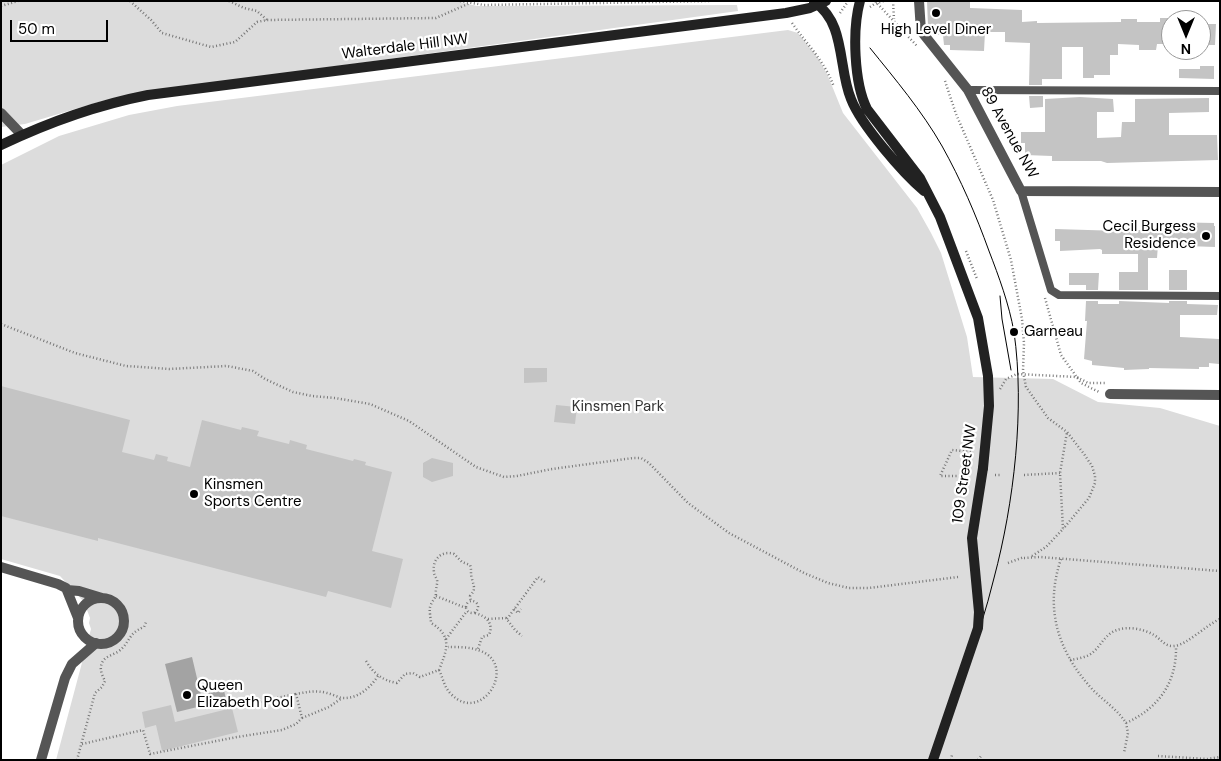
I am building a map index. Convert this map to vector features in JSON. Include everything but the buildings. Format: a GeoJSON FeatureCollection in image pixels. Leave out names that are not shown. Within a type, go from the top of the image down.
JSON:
{"type":"FeatureCollection","features":[{"type":"Feature","properties":{"kind":"main road","name":"109 Street NW"},"geometry":{"type":"LineString","coordinates":[[860,1],[856,35],[856,65],[862,98],[867,109],[920,178],[940,217],[978,318],[988,376],[989,406],[972,538],[979,612],[978,628],[933,760]]}},
{"type":"Feature","properties":{"kind":"main road","name":"109 Street NW"},"geometry":{"type":"LineString","coordinates":[[819,2],[832,22],[850,99],[859,116],[914,182],[929,195]]}},
{"type":"Feature","properties":{"kind":"main road","name":"Walterdale Hill NW"},"geometry":{"type":"LineString","coordinates":[[1,145],[83,111],[120,100],[148,95],[768,16],[800,11],[819,2]]}},
{"type":"Feature","properties":{"kind":"street","name":"89 Avenue NW"},"geometry":{"type":"LineString","coordinates":[[919,1],[921,31],[968,90],[1021,191],[1220,192]]}},
{"type":"Feature","properties":{"kind":"street"},"geometry":{"type":"LineString","coordinates":[[1,113],[22,135]]}},
{"type":"Feature","properties":{"kind":"street"},"geometry":{"type":"LineString","coordinates":[[1110,394],[1220,396]]}},
{"type":"Feature","properties":{"kind":"street"},"geometry":{"type":"LineString","coordinates":[[1,567],[66,588],[83,635],[96,643],[110,642],[116,638],[124,625],[122,611],[117,605],[111,600],[79,591],[67,590]]}},
{"type":"Feature","properties":{"kind":"street"},"geometry":{"type":"LineString","coordinates":[[78,618],[83,606],[89,601],[104,598]]}},
{"type":"Feature","properties":{"kind":"street"},"geometry":{"type":"LineString","coordinates":[[41,760],[64,678],[72,664],[96,643]]}},
{"type":"Feature","properties":{"kind":"lane"},"geometry":{"type":"LineString","coordinates":[[968,90],[1220,91]]}},
{"type":"Feature","properties":{"kind":"lane"},"geometry":{"type":"LineString","coordinates":[[1021,191],[1054,293],[1059,295],[1220,296]]}},
{"type":"Feature","properties":{"kind":"path"},"geometry":{"type":"LineString","coordinates":[[1,6],[18,1]]}},
{"type":"Feature","properties":{"kind":"path"},"geometry":{"type":"LineString","coordinates":[[130,1],[162,33],[211,47],[235,42],[257,22],[268,20],[436,18],[470,3]]}},
{"type":"Feature","properties":{"kind":"path"},"geometry":{"type":"LineString","coordinates":[[229,1],[244,8],[257,11],[268,20]]}},
{"type":"Feature","properties":{"kind":"path"},"geometry":{"type":"LineString","coordinates":[[460,1],[484,5],[710,1]]}},
{"type":"Feature","properties":{"kind":"path"},"geometry":{"type":"LineString","coordinates":[[841,12],[848,1]]}},
{"type":"Feature","properties":{"kind":"path"},"geometry":{"type":"LineString","coordinates":[[869,9],[876,2],[884,1]]}},
{"type":"Feature","properties":{"kind":"path"},"geometry":{"type":"LineString","coordinates":[[893,1],[894,20]]}},
{"type":"Feature","properties":{"kind":"path"},"geometry":{"type":"LineString","coordinates":[[876,2],[919,49]]}},
{"type":"Feature","properties":{"kind":"path"},"geometry":{"type":"LineString","coordinates":[[793,24],[815,50],[836,91]]}},
{"type":"Feature","properties":{"kind":"path"},"geometry":{"type":"LineString","coordinates":[[954,92],[945,80],[956,114],[993,200],[1011,260],[1022,319],[1024,374],[1029,393],[1048,418],[1066,432],[1092,466],[1095,476],[1095,484],[1089,498],[1046,547],[1036,555],[1008,563]]}},
{"type":"Feature","properties":{"kind":"path"},"geometry":{"type":"LineString","coordinates":[[1044,294],[1061,355],[1085,386],[1110,394]]}},
{"type":"Feature","properties":{"kind":"path"},"geometry":{"type":"LineString","coordinates":[[1,324],[76,353],[126,366],[169,369],[227,366],[253,370],[265,379],[293,392],[370,404],[409,422],[476,467],[504,477],[622,459],[641,458],[649,463],[688,503],[706,518],[768,555],[804,574],[828,583],[849,588],[869,588],[958,577]]}},
{"type":"Feature","properties":{"kind":"path"},"geometry":{"type":"LineString","coordinates":[[998,395],[1006,379],[1017,374],[1077,377]]}},
{"type":"Feature","properties":{"kind":"path"},"geometry":{"type":"LineString","coordinates":[[1062,529],[1060,473],[1066,432]]}},
{"type":"Feature","properties":{"kind":"path"},"geometry":{"type":"LineString","coordinates":[[967,476],[940,476],[952,450],[973,452]]}},
{"type":"Feature","properties":{"kind":"path"},"geometry":{"type":"LineString","coordinates":[[1024,476],[1060,473]]}},
{"type":"Feature","properties":{"kind":"path"},"geometry":{"type":"LineString","coordinates":[[995,476],[1002,476]]}},
{"type":"Feature","properties":{"kind":"path"},"geometry":{"type":"LineString","coordinates":[[436,596],[434,589],[437,582],[434,570],[435,563],[442,554],[450,552],[458,556],[462,562],[468,563],[472,568],[472,580],[475,589],[470,596],[471,602]]}},
{"type":"Feature","properties":{"kind":"path"},"geometry":{"type":"LineString","coordinates":[[1024,558],[1220,571]]}},
{"type":"Feature","properties":{"kind":"path"},"geometry":{"type":"LineString","coordinates":[[1061,559],[1054,583],[1053,608],[1058,634],[1070,660],[1088,684],[1126,723],[1128,733],[1124,753]]}},
{"type":"Feature","properties":{"kind":"path"},"geometry":{"type":"LineString","coordinates":[[507,619],[517,609],[538,576],[545,582]]}},
{"type":"Feature","properties":{"kind":"path"},"geometry":{"type":"LineString","coordinates":[[436,596],[467,609],[470,613],[475,613],[487,619],[503,617],[522,636]]}},
{"type":"Feature","properties":{"kind":"path"},"geometry":{"type":"LineString","coordinates":[[436,596],[429,606],[429,615],[431,623],[441,631],[446,639],[447,647],[439,670],[445,687],[456,699],[468,703],[480,700],[490,693],[494,688],[497,674],[493,662],[484,652],[447,647]]}},
{"type":"Feature","properties":{"kind":"path"},"geometry":{"type":"LineString","coordinates":[[446,639],[467,609],[467,604],[471,602]]}},
{"type":"Feature","properties":{"kind":"path"},"geometry":{"type":"LineString","coordinates":[[471,602],[477,604],[478,610],[475,613]]}},
{"type":"Feature","properties":{"kind":"path"},"geometry":{"type":"LineString","coordinates":[[478,650],[482,637],[487,636],[491,632],[487,619]]}},
{"type":"Feature","properties":{"kind":"path"},"geometry":{"type":"LineString","coordinates":[[1070,660],[1088,656],[1109,634],[1121,628],[1147,632],[1168,646],[1176,646],[1220,619]]}},
{"type":"Feature","properties":{"kind":"path"},"geometry":{"type":"LineString","coordinates":[[77,760],[95,693],[102,687],[105,681],[101,666],[104,660],[107,656],[118,651],[132,634],[144,628],[146,622]]}},
{"type":"Feature","properties":{"kind":"path"},"geometry":{"type":"LineString","coordinates":[[1126,723],[1151,708],[1164,694],[1174,672],[1176,646]]}},
{"type":"Feature","properties":{"kind":"path"},"geometry":{"type":"LineString","coordinates":[[366,661],[378,676],[386,681],[397,682],[405,674],[413,673],[420,677],[439,670]]}},
{"type":"Feature","properties":{"kind":"path"},"geometry":{"type":"LineString","coordinates":[[82,744],[143,730],[150,754],[282,730],[296,724],[302,718],[329,707],[342,698],[363,693],[378,676]]}},
{"type":"Feature","properties":{"kind":"path"},"geometry":{"type":"LineString","coordinates":[[243,705],[310,691],[328,693],[342,698]]}},
{"type":"Feature","properties":{"kind":"path"},"geometry":{"type":"LineString","coordinates":[[296,694],[302,718]]}},
{"type":"Feature","properties":{"kind":"path"},"geometry":{"type":"LineString","coordinates":[[951,760],[952,755]]}},
{"type":"Feature","properties":{"kind":"path"},"geometry":{"type":"LineString","coordinates":[[978,760],[981,756]]}},
{"type":"Feature","properties":{"kind":"path"},"geometry":{"type":"LineString","coordinates":[[1158,756],[1207,759],[1220,757]]}},
{"type":"Feature","properties":{"kind":"green space"},"geometry":{"type":"Polygon","coordinates":[[[1,1],[456,1],[477,6],[737,5],[738,11],[243,79],[102,101],[25,124],[1,127],[1,1]]]}},
{"type":"Feature","properties":{"kind":"green space","name":"Kinsmen Park"},"geometry":{"type":"Polygon","coordinates":[[[788,30],[798,33],[818,58],[828,76],[843,113],[917,208],[931,233],[941,253],[967,337],[973,377],[1053,379],[1098,402],[1160,408],[1220,426],[1220,760],[56,760],[91,629],[90,618],[84,602],[60,576],[1,559],[1,165],[59,136],[129,115],[177,106],[788,30]]]}},
{"type":"Feature","properties":{"kind":"shaded area"},"geometry":{"type":"Polygon","coordinates":[[[192,657],[201,695],[224,690],[226,700],[177,712],[165,664],[192,657]]]}},
{"type":"Feature","properties":{"kind":"tram line"},"geometry":{"type":"LineString","coordinates":[[870,48],[926,120],[962,185],[979,224],[1003,291],[1014,332],[1017,362],[1018,424],[1016,456],[1001,549],[981,624],[933,760]]}},
{"type":"Feature","properties":{"kind":"tram line"},"geometry":{"type":"LineString","coordinates":[[1000,296],[1011,370]]}},
{"type":"Feature","properties":{"kind":"place","name":"High Level Diner"},"geometry":{"type":"Point","coordinates":[936,13]}},
{"type":"Feature","properties":{"kind":"place","name":"Cecil Burgess Residence"},"geometry":{"type":"Point","coordinates":[1206,236]}},
{"type":"Feature","properties":{"kind":"place","name":"Garneau"},"geometry":{"type":"Point","coordinates":[1014,332]}},
{"type":"Feature","properties":{"kind":"place","name":"Kinsmen Sports Centre"},"geometry":{"type":"Point","coordinates":[194,494]}},
{"type":"Feature","properties":{"kind":"place","name":"Queen Elizabeth Pool"},"geometry":{"type":"Point","coordinates":[187,695]}}]}
